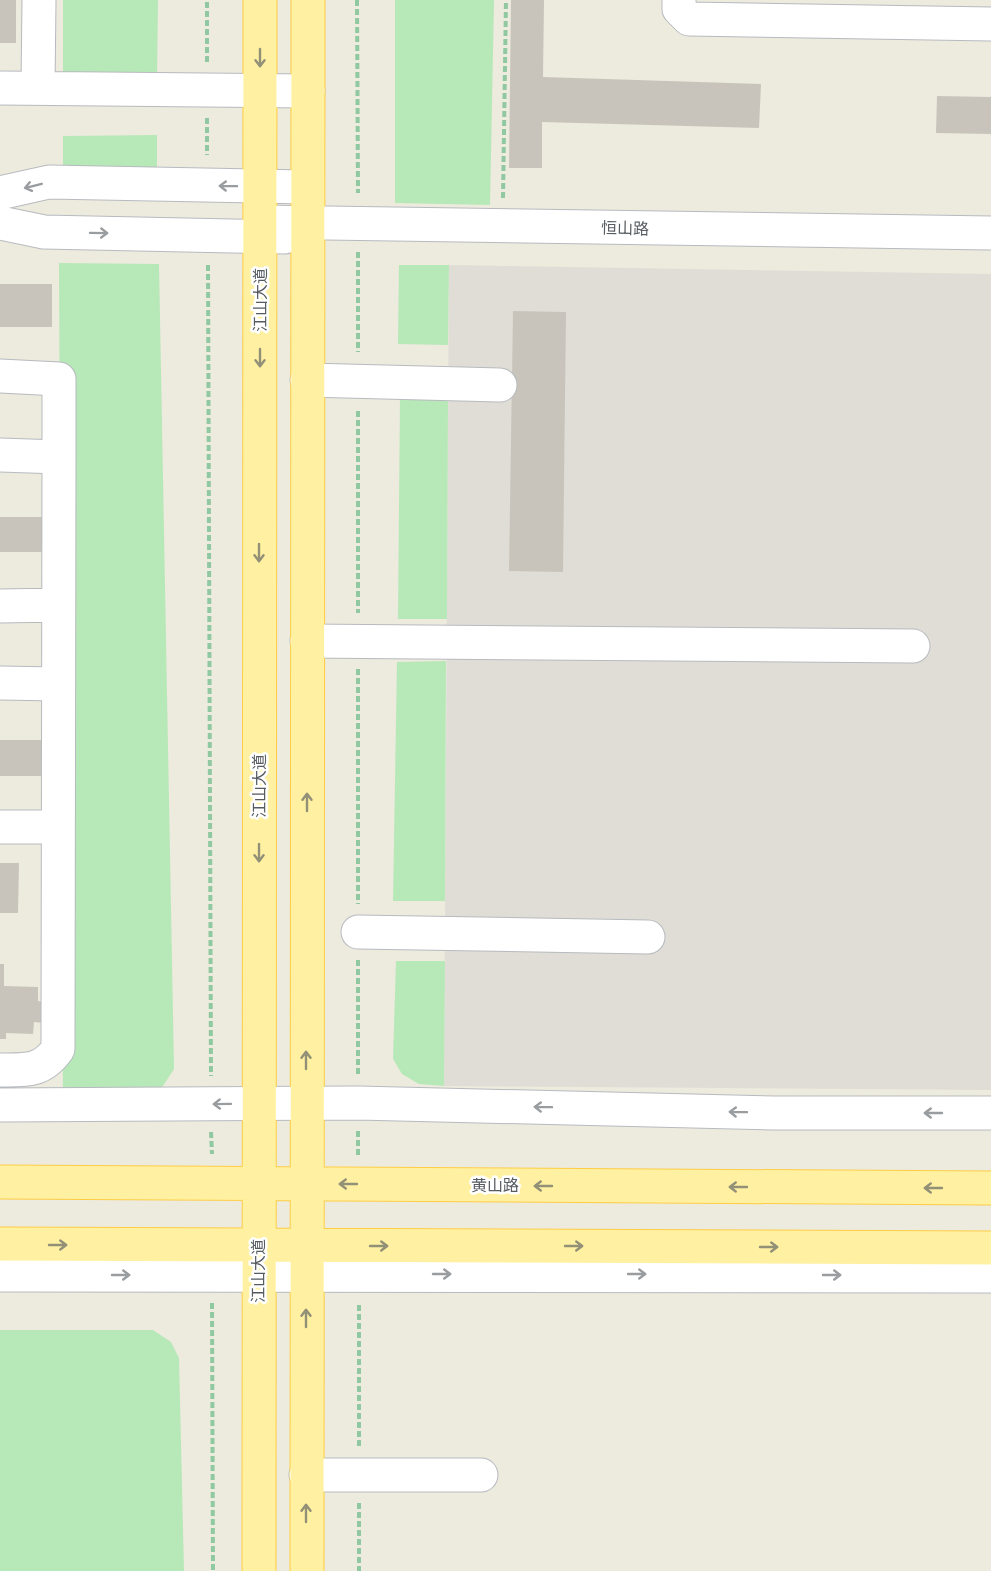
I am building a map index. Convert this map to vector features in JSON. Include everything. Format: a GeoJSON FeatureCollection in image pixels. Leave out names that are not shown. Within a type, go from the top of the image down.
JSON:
{"type":"FeatureCollection","features":[{"type":"Feature","properties":{"kind":"main road","name":"江山大道"},"geometry":{"type":"LineString","coordinates":[[259,1571],[260,0]]}},
{"type":"Feature","properties":{"kind":"main road"},"geometry":{"type":"LineString","coordinates":[[307,1571],[308,0]]}},
{"type":"Feature","properties":{"kind":"main road","name":"黄山路"},"geometry":{"type":"LineString","coordinates":[[0,1182],[991,1188]]}},
{"type":"Feature","properties":{"kind":"main road"},"geometry":{"type":"LineString","coordinates":[[0,1244],[258,1261]]}},
{"type":"Feature","properties":{"kind":"main road"},"geometry":{"type":"LineString","coordinates":[[306,1260],[991,1248]]}},
{"type":"Feature","properties":{"kind":"street"},"geometry":{"type":"LineString","coordinates":[[38,88],[39,0]]}},
{"type":"Feature","properties":{"kind":"street"},"geometry":{"type":"LineString","coordinates":[[679,0],[679,9],[689,19],[991,24]]}},
{"type":"Feature","properties":{"kind":"street"},"geometry":{"type":"LineString","coordinates":[[0,88],[308,91]]}},
{"type":"Feature","properties":{"kind":"street"},"geometry":{"type":"LineString","coordinates":[[0,193],[49,182],[307,187]]}},
{"type":"Feature","properties":{"kind":"street","name":"恒山路"},"geometry":{"type":"LineString","coordinates":[[0,223],[44,232],[208,235],[307,234],[502,226],[991,233]]}},
{"type":"Feature","properties":{"kind":"street","name":"恒山路"},"geometry":{"type":"LineString","coordinates":[[358,232],[991,252]]}},
{"type":"Feature","properties":{"kind":"street"},"geometry":{"type":"LineString","coordinates":[[0,376],[59,379],[58,1049],[49,1062],[29,1070],[0,1070]]}},
{"type":"Feature","properties":{"kind":"street"},"geometry":{"type":"LineString","coordinates":[[307,380],[500,385]]}},
{"type":"Feature","properties":{"kind":"street"},"geometry":{"type":"LineString","coordinates":[[0,456],[59,457]]}},
{"type":"Feature","properties":{"kind":"street"},"geometry":{"type":"LineString","coordinates":[[0,606],[58,605]]}},
{"type":"Feature","properties":{"kind":"street"},"geometry":{"type":"LineString","coordinates":[[307,641],[913,646]]}},
{"type":"Feature","properties":{"kind":"street"},"geometry":{"type":"LineString","coordinates":[[0,683],[58,684]]}},
{"type":"Feature","properties":{"kind":"street"},"geometry":{"type":"LineString","coordinates":[[0,827],[57,827]]}},
{"type":"Feature","properties":{"kind":"street"},"geometry":{"type":"LineString","coordinates":[[358,932],[648,937]]}},
{"type":"Feature","properties":{"kind":"street"},"geometry":{"type":"LineString","coordinates":[[0,1105],[358,1103],[773,1113],[991,1113]]}},
{"type":"Feature","properties":{"kind":"street"},"geometry":{"type":"LineString","coordinates":[[0,1275],[212,1276],[258,1261],[306,1260],[359,1273],[991,1276]]}},
{"type":"Feature","properties":{"kind":"street"},"geometry":{"type":"LineString","coordinates":[[306,1475],[481,1475]]}},
{"type":"Feature","properties":{"kind":"path"},"geometry":{"type":"LineString","coordinates":[[207,0],[207,185]]}},
{"type":"Feature","properties":{"kind":"path"},"geometry":{"type":"LineString","coordinates":[[357,0],[358,1185]]}},
{"type":"Feature","properties":{"kind":"path"},"geometry":{"type":"LineString","coordinates":[[502,226],[506,0]]}},
{"type":"Feature","properties":{"kind":"path"},"geometry":{"type":"LineString","coordinates":[[208,235],[212,1184]]}},
{"type":"Feature","properties":{"kind":"path"},"geometry":{"type":"LineString","coordinates":[[359,1273],[359,1571]]}},
{"type":"Feature","properties":{"kind":"path"},"geometry":{"type":"LineString","coordinates":[[212,1276],[213,1571]]}},
{"type":"Feature","properties":{"kind":"shaded area"},"geometry":{"type":"Polygon","coordinates":[[[449,265],[991,274],[991,1090],[444,1086],[449,265]]]}},
{"type":"Feature","properties":{"kind":"green space"},"geometry":{"type":"Polygon","coordinates":[[[63,0],[158,0],[157,78],[63,77],[63,0]]]}},
{"type":"Feature","properties":{"kind":"green space"},"geometry":{"type":"Polygon","coordinates":[[[395,0],[494,0],[490,205],[395,203],[395,0]]]}},
{"type":"Feature","properties":{"kind":"green space"},"geometry":{"type":"Polygon","coordinates":[[[157,135],[157,176],[63,176],[63,136],[157,135]]]}},
{"type":"Feature","properties":{"kind":"green space"},"geometry":{"type":"Polygon","coordinates":[[[59,263],[159,264],[174,1069],[163,1086],[148,1097],[63,1108],[59,263]]]}},
{"type":"Feature","properties":{"kind":"green space"},"geometry":{"type":"Polygon","coordinates":[[[399,265],[449,265],[448,345],[398,344],[399,265]]]}},
{"type":"Feature","properties":{"kind":"green space"},"geometry":{"type":"Polygon","coordinates":[[[400,397],[448,397],[447,619],[398,619],[400,397]]]}},
{"type":"Feature","properties":{"kind":"green space"},"geometry":{"type":"Polygon","coordinates":[[[446,661],[445,901],[393,901],[397,662],[446,661]]]}},
{"type":"Feature","properties":{"kind":"green space"},"geometry":{"type":"Polygon","coordinates":[[[396,961],[445,961],[444,1086],[419,1084],[402,1074],[393,1059],[396,961]]]}},
{"type":"Feature","properties":{"kind":"green space"},"geometry":{"type":"Polygon","coordinates":[[[0,1330],[153,1330],[171,1342],[179,1358],[184,1571],[0,1571],[0,1330]]]}},
{"type":"Feature","properties":{"kind":"building"},"geometry":{"type":"Polygon","coordinates":[[[0,0],[16,0],[16,43],[0,43],[0,0]]]}},
{"type":"Feature","properties":{"kind":"building"},"geometry":{"type":"Polygon","coordinates":[[[511,0],[544,0],[543,77],[761,84],[759,128],[542,122],[542,168],[509,168],[511,0]]]}},
{"type":"Feature","properties":{"kind":"building"},"geometry":{"type":"Polygon","coordinates":[[[937,96],[991,97],[991,134],[936,133],[937,96]]]}},
{"type":"Feature","properties":{"kind":"building"},"geometry":{"type":"Polygon","coordinates":[[[0,284],[52,284],[52,327],[0,327],[0,284]]]}},
{"type":"Feature","properties":{"kind":"building"},"geometry":{"type":"Polygon","coordinates":[[[513,311],[566,312],[563,572],[509,571],[513,311]]]}},
{"type":"Feature","properties":{"kind":"building"},"geometry":{"type":"Polygon","coordinates":[[[0,517],[49,517],[49,552],[0,552],[0,517]]]}},
{"type":"Feature","properties":{"kind":"building"},"geometry":{"type":"Polygon","coordinates":[[[0,740],[46,740],[46,776],[0,776],[0,740]]]}},
{"type":"Feature","properties":{"kind":"building"},"geometry":{"type":"Polygon","coordinates":[[[0,863],[19,863],[18,913],[0,913],[0,863]]]}},
{"type":"Feature","properties":{"kind":"building"},"geometry":{"type":"Polygon","coordinates":[[[0,964],[4,964],[4,986],[38,987],[38,1001],[44,1002],[44,1023],[34,1022],[33,1034],[6,1033],[6,1039],[0,1039],[0,964]]]}}]}
